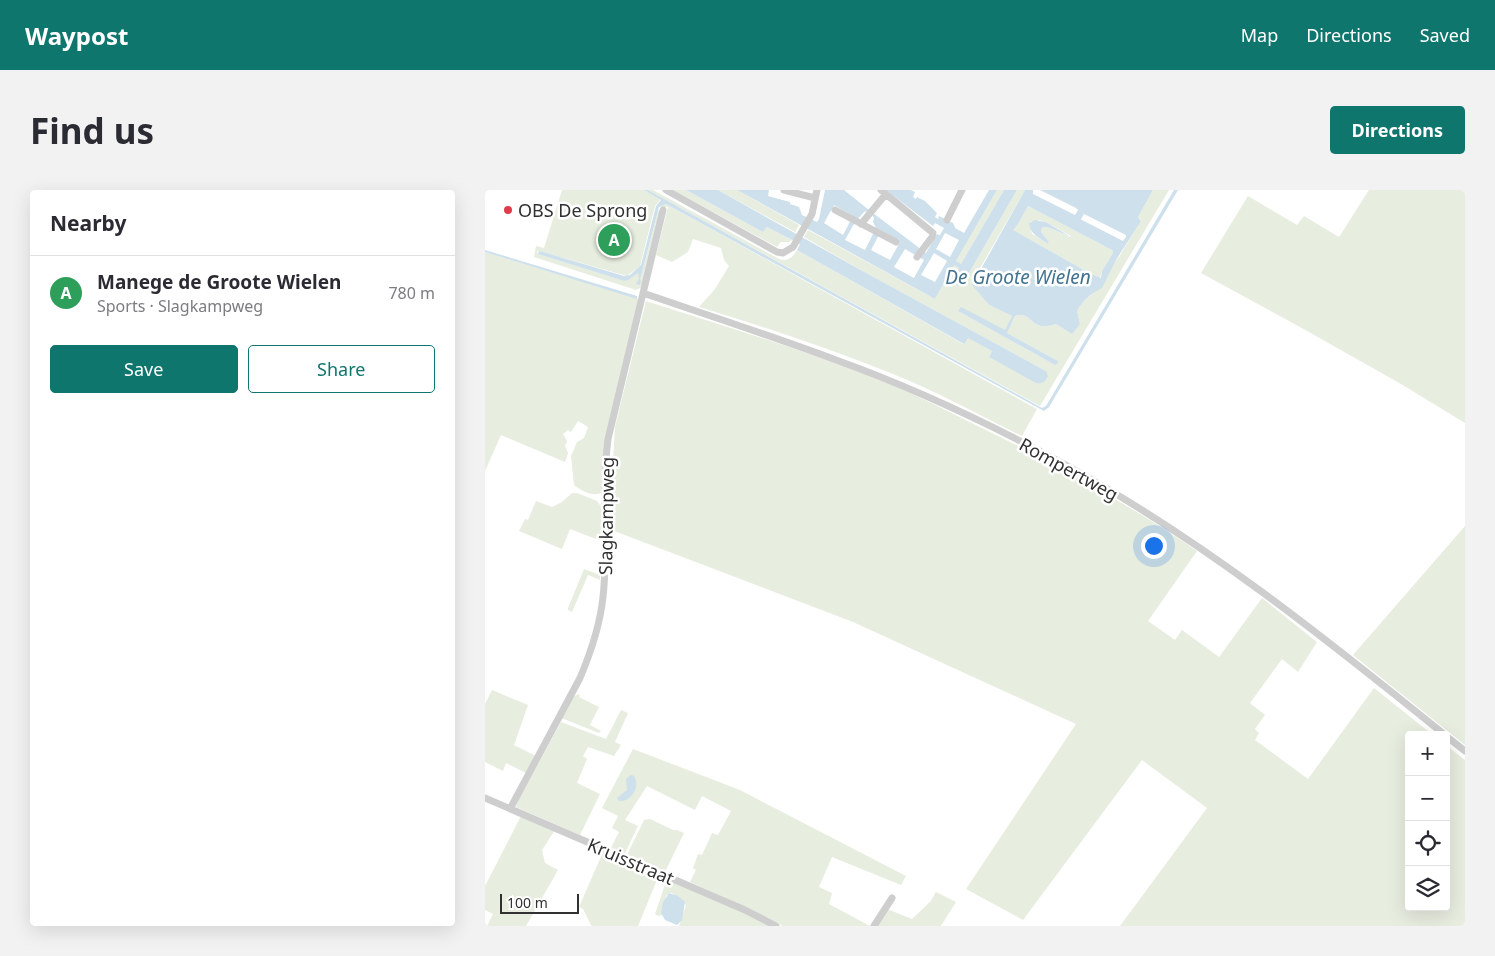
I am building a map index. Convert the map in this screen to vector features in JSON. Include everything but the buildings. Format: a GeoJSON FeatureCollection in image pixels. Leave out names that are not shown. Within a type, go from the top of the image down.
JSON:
{"type":"FeatureCollection","features":[{"type":"Feature","properties":{"kind":"street"},"geometry":{"type":"LineString","coordinates":[[666,190],[777,252],[783,253],[788,252],[796,242],[811,216],[817,190]]}},
{"type":"Feature","properties":{"kind":"street"},"geometry":{"type":"LineString","coordinates":[[784,190],[815,198]]}},
{"type":"Feature","properties":{"kind":"street"},"geometry":{"type":"LineString","coordinates":[[947,220],[962,190]]}},
{"type":"Feature","properties":{"kind":"street"},"geometry":{"type":"LineString","coordinates":[[859,223],[883,192],[935,232],[917,257]]}},
{"type":"Feature","properties":{"kind":"street","name":"Slagkampweg"},"geometry":{"type":"LineString","coordinates":[[510,809],[580,678],[588,661],[598,625],[605,581],[605,471],[607,447],[663,210]]}},
{"type":"Feature","properties":{"kind":"street"},"geometry":{"type":"LineString","coordinates":[[835,210],[896,242]]}},
{"type":"Feature","properties":{"kind":"street","name":"Rompertweg"},"geometry":{"type":"LineString","coordinates":[[643,293],[837,360],[918,392],[1063,464],[1153,517],[1246,579],[1441,731]]}},
{"type":"Feature","properties":{"kind":"street","name":"Rompertweg"},"geometry":{"type":"LineString","coordinates":[[1450,738],[1465,751]]}},
{"type":"Feature","properties":{"kind":"street","name":"Kruisstraat"},"geometry":{"type":"LineString","coordinates":[[485,798],[745,910],[776,926]]}},
{"type":"Feature","properties":{"kind":"street"},"geometry":{"type":"LineString","coordinates":[[875,926],[892,898]]}},
{"type":"Feature","properties":{"kind":"shaded area"},"geometry":{"type":"Polygon","coordinates":[[[562,190],[644,190],[661,199],[655,206],[640,266],[627,276],[537,252],[538,254],[624,281],[638,273],[640,280],[658,211],[660,211],[642,287],[636,290],[534,257],[536,246],[544,248],[562,190]]]}},
{"type":"Feature","properties":{"kind":"shaded area"},"geometry":{"type":"Polygon","coordinates":[[[648,190],[653,190],[779,259],[785,260],[790,258],[797,250],[963,344],[967,337],[992,351],[989,357],[1046,371],[804,237],[808,230],[935,299],[954,264],[959,268],[962,285],[1017,190],[1025,190],[976,275],[975,288],[989,305],[1012,316],[1005,331],[958,311],[1055,365],[1058,361],[1007,333],[1015,316],[1025,316],[1041,326],[1056,324],[1069,332],[1080,324],[1077,311],[1079,306],[1106,279],[1141,220],[1138,217],[1153,190],[1169,190],[1040,406],[648,190]]]}},
{"type":"Feature","properties":{"kind":"shaded area"},"geometry":{"type":"Polygon","coordinates":[[[673,190],[686,190],[763,232],[767,227],[792,240],[781,242],[777,247],[673,190]]]}},
{"type":"Feature","properties":{"kind":"shaded area"},"geometry":{"type":"Polygon","coordinates":[[[718,190],[737,190],[799,225],[795,232],[718,190]]]}},
{"type":"Feature","properties":{"kind":"shaded area"},"geometry":{"type":"Polygon","coordinates":[[[997,190],[1004,190],[961,264],[956,261],[997,190]]]}},
{"type":"Feature","properties":{"kind":"shaded area"},"geometry":{"type":"Polygon","coordinates":[[[1369,190],[1465,190],[1465,423],[1401,384],[1201,273],[1248,196],[1297,225],[1304,216],[1339,237],[1369,190]]]}},
{"type":"Feature","properties":{"kind":"shaded area"},"geometry":{"type":"Polygon","coordinates":[[[666,204],[1037,409],[1022,436],[940,395],[886,371],[807,342],[699,307],[715,289],[729,266],[724,260],[721,248],[693,239],[688,252],[672,262],[656,255],[668,207],[659,207],[666,204]]]}},
{"type":"Feature","properties":{"kind":"shaded area"},"geometry":{"type":"Polygon","coordinates":[[[1028,206],[1112,250],[1113,253],[1100,278],[1012,230],[1018,224],[1028,206]],[[1039,220],[1030,222],[1032,234],[1048,244],[1049,242],[1041,232],[1042,227],[1071,236],[1039,220]]]}},
{"type":"Feature","properties":{"kind":"shaded area"},"geometry":{"type":"Polygon","coordinates":[[[485,252],[639,299],[610,421],[602,492],[599,494],[588,493],[574,485],[571,456],[577,442],[584,438],[588,427],[578,421],[571,432],[568,430],[563,434],[567,441],[565,446],[568,453],[565,462],[501,435],[485,471],[485,252]]]}},
{"type":"Feature","properties":{"kind":"shaded area"},"geometry":{"type":"Polygon","coordinates":[[[646,301],[797,350],[900,388],[986,430],[1120,502],[1197,551],[1148,621],[1175,640],[1182,630],[1219,657],[1262,598],[1317,642],[1298,672],[1282,659],[1250,703],[1265,715],[1255,729],[1259,733],[1255,740],[1308,779],[1374,688],[1428,731],[1405,731],[1405,911],[1450,911],[1450,748],[1465,760],[1465,926],[1120,926],[1207,808],[1142,760],[1023,920],[966,889],[1076,724],[853,622],[609,529],[615,427],[646,301]]]}},
{"type":"Feature","properties":{"kind":"shaded area"},"geometry":{"type":"Polygon","coordinates":[[[572,493],[577,493],[597,501],[602,508],[601,541],[570,529],[562,549],[519,531],[525,519],[528,520],[536,501],[552,507],[562,502],[572,493]]]}},
{"type":"Feature","properties":{"kind":"shaded area"},"geometry":{"type":"Polygon","coordinates":[[[1465,526],[1465,745],[1450,731],[1353,655],[1465,526]]]}},
{"type":"Feature","properties":{"kind":"shaded area"},"geometry":{"type":"Polygon","coordinates":[[[584,569],[600,575],[600,580],[588,575],[572,612],[568,608],[584,569]]]}},
{"type":"Feature","properties":{"kind":"shaded area"},"geometry":{"type":"Polygon","coordinates":[[[492,690],[528,705],[514,745],[536,756],[526,773],[506,763],[503,771],[485,762],[485,704],[492,690]]]}},
{"type":"Feature","properties":{"kind":"shaded area"},"geometry":{"type":"Polygon","coordinates":[[[580,694],[579,697],[599,707],[590,725],[601,731],[599,733],[561,718],[574,696],[580,694]]]}},
{"type":"Feature","properties":{"kind":"shaded area"},"geometry":{"type":"Polygon","coordinates":[[[621,710],[628,713],[615,742],[621,745],[614,756],[588,747],[583,756],[587,759],[577,783],[600,794],[580,835],[516,807],[561,722],[606,739],[621,710]]]}},
{"type":"Feature","properties":{"kind":"shaded area"},"geometry":{"type":"Polygon","coordinates":[[[633,749],[740,790],[906,876],[901,885],[832,857],[819,887],[832,893],[829,904],[870,926],[783,926],[690,882],[696,870],[693,868],[698,854],[702,855],[712,833],[718,835],[731,811],[702,796],[695,810],[647,786],[625,820],[638,826],[625,853],[611,848],[619,832],[612,828],[618,816],[602,808],[633,749]]]}},
{"type":"Feature","properties":{"kind":"shaded area"},"geometry":{"type":"Polygon","coordinates":[[[521,816],[555,830],[542,850],[545,863],[558,870],[526,926],[487,926],[493,914],[485,910],[485,886],[521,816]]]}},
{"type":"Feature","properties":{"kind":"shaded area"},"geometry":{"type":"Polygon","coordinates":[[[650,819],[684,833],[665,872],[627,855],[644,820],[650,819]]]}},
{"type":"Feature","properties":{"kind":"shaded area"},"geometry":{"type":"Polygon","coordinates":[[[603,852],[659,875],[638,926],[593,926],[583,909],[579,907],[603,852]]]}},
{"type":"Feature","properties":{"kind":"shaded area"},"geometry":{"type":"Polygon","coordinates":[[[667,879],[748,914],[769,926],[679,926],[686,905],[672,893],[666,896],[662,915],[658,916],[655,914],[667,879]]]}},
{"type":"Feature","properties":{"kind":"shaded area"},"geometry":{"type":"Polygon","coordinates":[[[936,892],[956,902],[941,926],[876,926],[887,909],[912,919],[930,902],[936,892]]]}},
{"type":"Feature","properties":{"kind":"water"},"geometry":{"type":"Polygon","coordinates":[[[644,190],[648,190],[1042,408],[1046,406],[1174,190],[1178,190],[1049,407],[1044,411],[666,204],[659,207],[640,285],[636,284],[639,279],[638,273],[624,281],[538,254],[539,251],[624,276],[630,275],[641,265],[656,206],[661,200],[644,190]]]}},
{"type":"Feature","properties":{"kind":"water"},"geometry":{"type":"Polygon","coordinates":[[[686,190],[718,190],[1046,371],[1048,376],[1046,380],[1036,383],[989,357],[992,351],[968,338],[964,344],[797,250],[800,244],[767,227],[763,232],[686,190]]]}},
{"type":"Feature","properties":{"kind":"water","name":"De Groote Wielen"},"geometry":{"type":"Polygon","coordinates":[[[737,190],[769,190],[768,196],[790,202],[790,204],[799,207],[802,215],[817,222],[825,190],[844,190],[869,210],[865,211],[855,222],[845,240],[865,250],[876,228],[873,222],[873,213],[926,253],[937,234],[940,235],[944,228],[935,223],[933,226],[886,190],[911,190],[915,192],[913,197],[925,201],[937,213],[935,217],[938,219],[939,216],[953,223],[955,228],[964,233],[989,190],[997,190],[956,261],[961,264],[1004,190],[1017,190],[962,285],[959,286],[953,282],[959,268],[954,265],[935,299],[737,190]],[[834,205],[824,223],[843,235],[853,216],[834,205]],[[881,231],[871,250],[890,260],[900,242],[881,231]],[[945,233],[936,249],[950,257],[959,240],[945,233]],[[905,249],[894,267],[914,278],[924,260],[905,249]],[[934,253],[921,275],[935,282],[947,261],[934,253]]]}},
{"type":"Feature","properties":{"kind":"water","name":"De Groote Wielen"},"geometry":{"type":"Polygon","coordinates":[[[1025,190],[1033,190],[1033,194],[1075,215],[1078,210],[1076,208],[1040,190],[1153,190],[1138,217],[1141,221],[1116,260],[1102,288],[1081,304],[1077,311],[1080,324],[1072,334],[1056,324],[1041,326],[1025,316],[1015,316],[1007,333],[1058,361],[1055,365],[958,311],[961,307],[1005,330],[1012,316],[989,305],[972,285],[1025,190]],[[1028,206],[1013,230],[1101,278],[1102,271],[1113,253],[1112,250],[1028,206]],[[1084,214],[1082,220],[1123,241],[1126,237],[1126,235],[1084,214]]]}},
{"type":"Feature","properties":{"kind":"water"},"geometry":{"type":"Polygon","coordinates":[[[1035,220],[1046,222],[1071,237],[1050,228],[1042,227],[1041,232],[1049,242],[1048,244],[1031,230],[1029,223],[1035,220]]]}},
{"type":"Feature","properties":{"kind":"water"},"geometry":{"type":"Polygon","coordinates":[[[485,250],[637,296],[637,299],[485,252],[485,250]]]}},
{"type":"Feature","properties":{"kind":"water"},"geometry":{"type":"Polygon","coordinates":[[[631,775],[636,780],[634,793],[627,799],[619,801],[617,798],[627,790],[626,779],[631,775]]]}},
{"type":"Feature","properties":{"kind":"water"},"geometry":{"type":"Polygon","coordinates":[[[669,893],[678,896],[685,902],[682,920],[677,925],[665,920],[661,913],[663,902],[669,893]]]}},
{"type":"Feature","properties":{"kind":"place","name":"OBS De Sprong"},"geometry":{"type":"Point","coordinates":[508,210]}},
{"type":"Feature","properties":{"kind":"place","name":"Manege de Groote Wielen"},"geometry":{"type":"Point","coordinates":[614,240]}}]}
